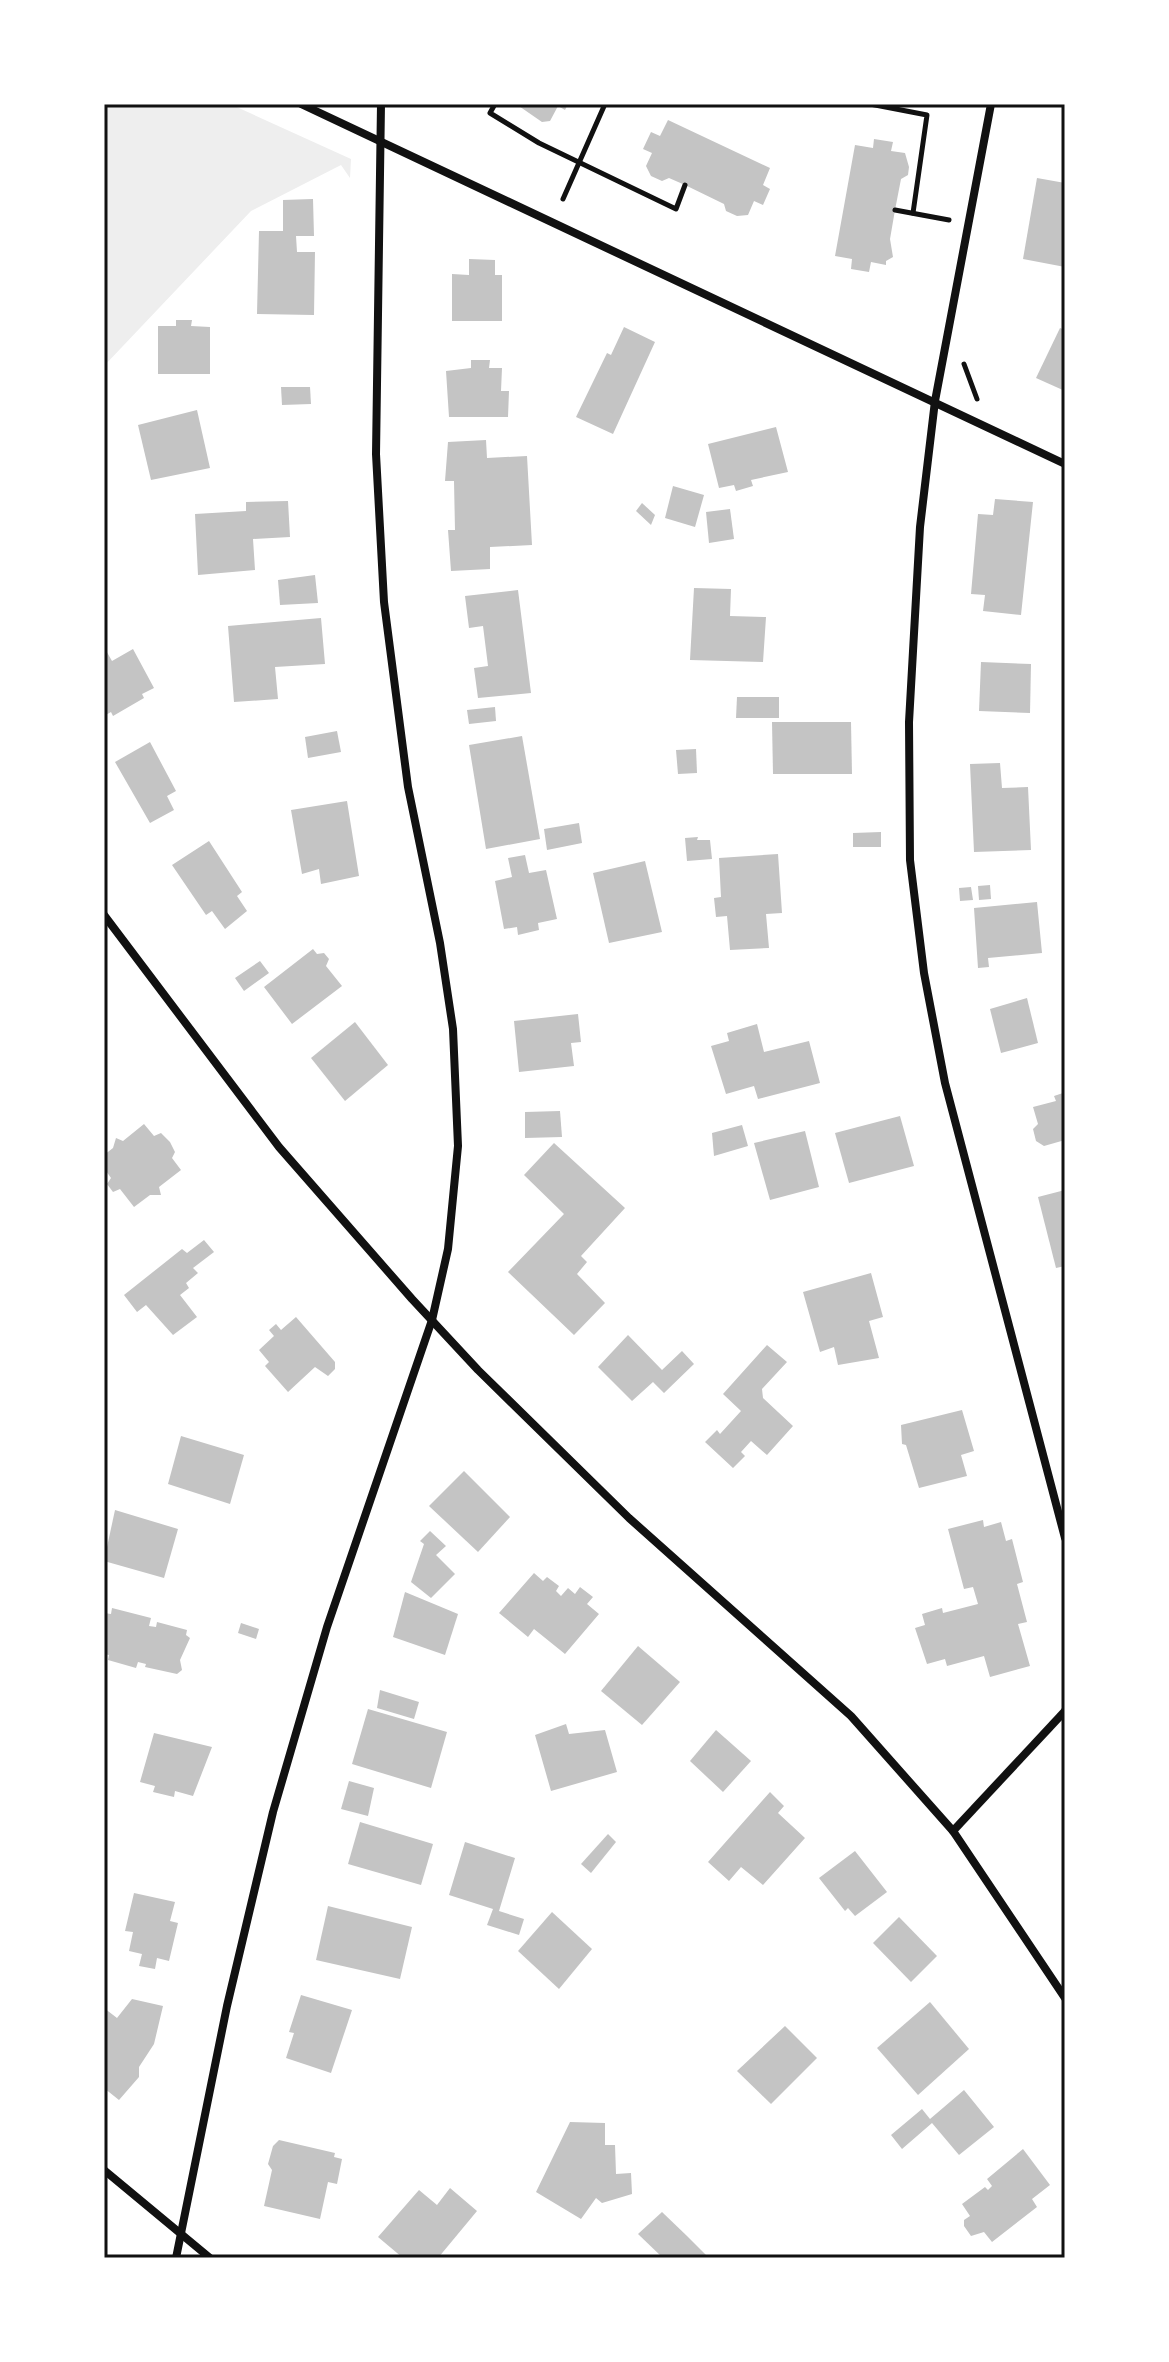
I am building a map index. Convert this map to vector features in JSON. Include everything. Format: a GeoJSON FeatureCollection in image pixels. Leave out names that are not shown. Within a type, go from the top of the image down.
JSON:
{"type":"FeatureCollection","features":[{"type":"Feature","properties":{"kind":"street"},"geometry":{"type":"LineString","coordinates":[[301,104],[1065,464]]}},
{"type":"Feature","properties":{"kind":"street"},"geometry":{"type":"LineString","coordinates":[[176,2258],[227,2006],[273,1812],[327,1627],[432,1320],[448,1249],[458,1146],[453,1029],[440,943],[408,787],[384,602],[376,454],[375,310],[381,104]]}},
{"type":"Feature","properties":{"kind":"street"},"geometry":{"type":"LineString","coordinates":[[991,104],[935,401],[920,527],[909,722],[910,860],[924,973],[945,1083],[1065,1538]]}},
{"type":"Feature","properties":{"kind":"street"},"geometry":{"type":"LineString","coordinates":[[105,919],[279,1147],[432,1320],[629,1518],[851,1716],[953,1831],[1065,1998]]}},
{"type":"Feature","properties":{"kind":"street"},"geometry":{"type":"LineString","coordinates":[[953,1831],[1065,1711]]}},
{"type":"Feature","properties":{"kind":"street"},"geometry":{"type":"LineString","coordinates":[[104,2170],[210,2258]]}},
{"type":"Feature","properties":{"kind":"path"},"geometry":{"type":"LineString","coordinates":[[495,104],[490,113],[581,165],[676,209],[685,185]]}},
{"type":"Feature","properties":{"kind":"path"},"geometry":{"type":"LineString","coordinates":[[563,199],[581,165],[605,104]]}},
{"type":"Feature","properties":{"kind":"path"},"geometry":{"type":"LineString","coordinates":[[870,104],[927,115],[913,213]]}},
{"type":"Feature","properties":{"kind":"path"},"geometry":{"type":"LineString","coordinates":[[895,210],[949,220]]}},
{"type":"Feature","properties":{"kind":"path"},"geometry":{"type":"LineString","coordinates":[[962,359],[987,426]]}},
{"type":"Feature","properties":{"kind":"shaded area"},"geometry":{"type":"Polygon","coordinates":[[[104,104],[230,104],[351,159],[350,178],[341,165],[251,211],[104,366],[104,104]]]}},
{"type":"Feature","properties":{"kind":"building"},"geometry":{"type":"Polygon","coordinates":[[[516,104],[568,104],[565,110],[558,106],[550,121],[542,122],[516,104]]]}},
{"type":"Feature","properties":{"kind":"building"},"geometry":{"type":"Polygon","coordinates":[[[668,120],[770,168],[763,185],[770,189],[763,205],[754,201],[748,215],[737,216],[726,211],[724,204],[685,185],[669,178],[662,181],[651,176],[646,166],[652,153],[643,149],[651,132],[660,136],[668,120]]]}},
{"type":"Feature","properties":{"kind":"building"},"geometry":{"type":"Polygon","coordinates":[[[874,139],[893,142],[891,151],[905,153],[909,167],[908,175],[901,179],[895,210],[890,239],[893,257],[886,261],[886,265],[871,262],[869,272],[851,269],[852,259],[835,256],[855,145],[873,148],[874,139]]]}},
{"type":"Feature","properties":{"kind":"building"},"geometry":{"type":"Polygon","coordinates":[[[1037,178],[1065,183],[1065,267],[1023,259],[1037,178]]]}},
{"type":"Feature","properties":{"kind":"building"},"geometry":{"type":"Polygon","coordinates":[[[313,199],[314,236],[296,236],[297,252],[315,252],[314,315],[257,314],[259,231],[283,231],[283,200],[313,199]]]}},
{"type":"Feature","properties":{"kind":"building"},"geometry":{"type":"Polygon","coordinates":[[[469,259],[495,260],[495,275],[502,275],[502,321],[452,321],[452,274],[469,275],[469,259]]]}},
{"type":"Feature","properties":{"kind":"building"},"geometry":{"type":"Polygon","coordinates":[[[176,320],[192,320],[191,326],[210,327],[210,374],[158,374],[158,326],[176,326],[176,320]]]}},
{"type":"Feature","properties":{"kind":"building"},"geometry":{"type":"Polygon","coordinates":[[[624,327],[655,342],[613,434],[576,417],[607,353],[611,355],[624,327]]]}},
{"type":"Feature","properties":{"kind":"building"},"geometry":{"type":"Polygon","coordinates":[[[1060,328],[1065,330],[1065,391],[1036,378],[1060,328]]]}},
{"type":"Feature","properties":{"kind":"building"},"geometry":{"type":"Polygon","coordinates":[[[471,360],[490,360],[489,368],[502,368],[501,391],[509,391],[508,417],[449,417],[446,371],[471,368],[471,360]]]}},
{"type":"Feature","properties":{"kind":"building"},"geometry":{"type":"Polygon","coordinates":[[[281,387],[310,387],[311,404],[282,405],[281,387]]]}},
{"type":"Feature","properties":{"kind":"building"},"geometry":{"type":"Polygon","coordinates":[[[197,410],[210,468],[151,480],[138,425],[197,410]]]}},
{"type":"Feature","properties":{"kind":"building"},"geometry":{"type":"Polygon","coordinates":[[[776,427],[788,472],[751,480],[753,486],[736,491],[734,485],[719,488],[708,444],[776,427]]]}},
{"type":"Feature","properties":{"kind":"building"},"geometry":{"type":"Polygon","coordinates":[[[486,440],[487,458],[527,456],[532,545],[490,547],[490,569],[451,571],[448,530],[455,530],[454,481],[445,481],[448,442],[486,440]]]}},
{"type":"Feature","properties":{"kind":"building"},"geometry":{"type":"Polygon","coordinates":[[[673,486],[704,495],[695,527],[665,518],[673,486]]]}},
{"type":"Feature","properties":{"kind":"building"},"geometry":{"type":"Polygon","coordinates":[[[995,499],[1033,502],[1021,615],[983,611],[985,595],[971,594],[978,514],[993,515],[995,499]]]}},
{"type":"Feature","properties":{"kind":"building"},"geometry":{"type":"Polygon","coordinates":[[[288,501],[290,537],[253,539],[255,570],[198,575],[195,514],[246,511],[246,502],[288,501]]]}},
{"type":"Feature","properties":{"kind":"building"},"geometry":{"type":"Polygon","coordinates":[[[642,503],[655,515],[651,525],[636,511],[642,503]]]}},
{"type":"Feature","properties":{"kind":"building"},"geometry":{"type":"Polygon","coordinates":[[[730,509],[734,539],[709,543],[706,512],[730,509]]]}},
{"type":"Feature","properties":{"kind":"building"},"geometry":{"type":"Polygon","coordinates":[[[315,575],[318,603],[280,605],[278,580],[315,575]]]}},
{"type":"Feature","properties":{"kind":"building"},"geometry":{"type":"Polygon","coordinates":[[[694,588],[731,589],[730,616],[766,617],[763,662],[690,660],[694,588]]]}},
{"type":"Feature","properties":{"kind":"building"},"geometry":{"type":"Polygon","coordinates":[[[518,590],[531,693],[478,698],[474,668],[488,666],[483,626],[469,628],[465,596],[518,590]]]}},
{"type":"Feature","properties":{"kind":"building"},"geometry":{"type":"Polygon","coordinates":[[[321,618],[325,664],[275,667],[278,699],[234,702],[228,626],[321,618]]]}},
{"type":"Feature","properties":{"kind":"building"},"geometry":{"type":"Polygon","coordinates":[[[104,647],[112,661],[133,649],[154,688],[142,694],[144,698],[113,716],[111,712],[104,716],[104,647]]]}},
{"type":"Feature","properties":{"kind":"building"},"geometry":{"type":"Polygon","coordinates":[[[981,662],[1031,664],[1030,713],[979,711],[981,662]]]}},
{"type":"Feature","properties":{"kind":"building"},"geometry":{"type":"Polygon","coordinates":[[[737,697],[779,697],[779,718],[736,718],[737,697]]]}},
{"type":"Feature","properties":{"kind":"building"},"geometry":{"type":"Polygon","coordinates":[[[495,707],[496,721],[469,724],[467,710],[495,707]]]}},
{"type":"Feature","properties":{"kind":"building"},"geometry":{"type":"Polygon","coordinates":[[[772,722],[851,722],[852,774],[773,774],[772,722]]]}},
{"type":"Feature","properties":{"kind":"building"},"geometry":{"type":"Polygon","coordinates":[[[337,731],[341,752],[308,758],[305,737],[337,731]]]}},
{"type":"Feature","properties":{"kind":"building"},"geometry":{"type":"Polygon","coordinates":[[[522,736],[540,839],[486,849],[469,745],[522,736]]]}},
{"type":"Feature","properties":{"kind":"building"},"geometry":{"type":"Polygon","coordinates":[[[150,742],[176,791],[167,796],[174,810],[150,823],[115,762],[150,742]]]}},
{"type":"Feature","properties":{"kind":"building"},"geometry":{"type":"Polygon","coordinates":[[[696,749],[697,773],[678,774],[676,750],[696,749]]]}},
{"type":"Feature","properties":{"kind":"building"},"geometry":{"type":"Polygon","coordinates":[[[1000,763],[1002,788],[1028,787],[1031,850],[974,852],[970,764],[1000,763]]]}},
{"type":"Feature","properties":{"kind":"building"},"geometry":{"type":"Polygon","coordinates":[[[347,801],[359,876],[321,884],[319,869],[302,874],[291,810],[347,801]]]}},
{"type":"Feature","properties":{"kind":"building"},"geometry":{"type":"Polygon","coordinates":[[[579,823],[582,843],[547,850],[544,829],[579,823]]]}},
{"type":"Feature","properties":{"kind":"building"},"geometry":{"type":"Polygon","coordinates":[[[881,832],[881,847],[853,847],[853,833],[881,832]]]}},
{"type":"Feature","properties":{"kind":"building"},"geometry":{"type":"Polygon","coordinates":[[[698,837],[697,840],[710,840],[712,859],[687,861],[685,838],[698,837]]]}},
{"type":"Feature","properties":{"kind":"building"},"geometry":{"type":"Polygon","coordinates":[[[209,841],[242,892],[237,896],[247,911],[225,929],[212,911],[206,915],[172,865],[209,841]]]}},
{"type":"Feature","properties":{"kind":"building"},"geometry":{"type":"Polygon","coordinates":[[[778,854],[782,913],[766,914],[769,948],[730,950],[727,916],[716,917],[714,898],[721,897],[719,858],[778,854]]]}},
{"type":"Feature","properties":{"kind":"building"},"geometry":{"type":"Polygon","coordinates":[[[525,855],[529,873],[546,870],[557,919],[538,923],[539,930],[518,935],[517,927],[504,929],[495,881],[512,877],[508,858],[525,855]]]}},
{"type":"Feature","properties":{"kind":"building"},"geometry":{"type":"Polygon","coordinates":[[[645,861],[662,932],[609,943],[593,873],[645,861]]]}},
{"type":"Feature","properties":{"kind":"building"},"geometry":{"type":"Polygon","coordinates":[[[990,885],[991,899],[979,900],[978,886],[990,885]]]}},
{"type":"Feature","properties":{"kind":"building"},"geometry":{"type":"Polygon","coordinates":[[[971,887],[973,900],[960,901],[959,888],[971,887]]]}},
{"type":"Feature","properties":{"kind":"building"},"geometry":{"type":"Polygon","coordinates":[[[1037,902],[1042,953],[988,958],[989,967],[978,968],[974,908],[1037,902]]]}},
{"type":"Feature","properties":{"kind":"building"},"geometry":{"type":"Polygon","coordinates":[[[313,949],[317,954],[324,953],[329,959],[326,966],[342,986],[292,1024],[264,987],[313,949]]]}},
{"type":"Feature","properties":{"kind":"building"},"geometry":{"type":"Polygon","coordinates":[[[260,961],[269,973],[244,991],[235,978],[260,961]]]}},
{"type":"Feature","properties":{"kind":"building"},"geometry":{"type":"Polygon","coordinates":[[[1027,998],[1038,1043],[1001,1053],[990,1009],[1027,998]]]}},
{"type":"Feature","properties":{"kind":"building"},"geometry":{"type":"Polygon","coordinates":[[[578,1014],[581,1042],[571,1043],[574,1066],[519,1072],[514,1021],[578,1014]]]}},
{"type":"Feature","properties":{"kind":"building"},"geometry":{"type":"Polygon","coordinates":[[[355,1022],[388,1065],[345,1101],[311,1058],[355,1022]]]}},
{"type":"Feature","properties":{"kind":"building"},"geometry":{"type":"Polygon","coordinates":[[[757,1024],[764,1052],[809,1041],[820,1083],[758,1099],[754,1086],[726,1094],[711,1046],[729,1041],[727,1033],[757,1024]]]}},
{"type":"Feature","properties":{"kind":"building"},"geometry":{"type":"Polygon","coordinates":[[[1063,1093],[1065,1140],[1044,1146],[1036,1141],[1033,1129],[1038,1124],[1033,1107],[1056,1101],[1054,1096],[1063,1093]]]}},
{"type":"Feature","properties":{"kind":"building"},"geometry":{"type":"Polygon","coordinates":[[[560,1111],[562,1137],[525,1138],[525,1112],[560,1111]]]}},
{"type":"Feature","properties":{"kind":"building"},"geometry":{"type":"Polygon","coordinates":[[[900,1116],[914,1166],[849,1183],[835,1133],[900,1116]]]}},
{"type":"Feature","properties":{"kind":"building"},"geometry":{"type":"Polygon","coordinates":[[[144,1124],[154,1136],[161,1133],[170,1142],[175,1152],[172,1158],[181,1170],[159,1187],[161,1195],[150,1195],[134,1207],[120,1189],[113,1192],[107,1184],[111,1178],[104,1168],[104,1155],[113,1148],[116,1138],[123,1141],[144,1124]]]}},
{"type":"Feature","properties":{"kind":"building"},"geometry":{"type":"Polygon","coordinates":[[[742,1125],[748,1146],[714,1156],[712,1133],[742,1125]]]}},
{"type":"Feature","properties":{"kind":"building"},"geometry":{"type":"Polygon","coordinates":[[[805,1131],[819,1187],[770,1200],[754,1143],[805,1131]]]}},
{"type":"Feature","properties":{"kind":"building"},"geometry":{"type":"Polygon","coordinates":[[[554,1143],[625,1208],[581,1256],[587,1262],[577,1274],[605,1303],[574,1335],[508,1272],[564,1214],[524,1175],[554,1143]]]}},
{"type":"Feature","properties":{"kind":"building"},"geometry":{"type":"Polygon","coordinates":[[[1065,1190],[1065,1266],[1056,1268],[1038,1197],[1065,1190]]]}},
{"type":"Feature","properties":{"kind":"building"},"geometry":{"type":"Polygon","coordinates":[[[204,1240],[214,1252],[193,1268],[198,1273],[186,1283],[189,1288],[180,1295],[197,1317],[173,1335],[146,1305],[137,1312],[124,1295],[182,1249],[187,1253],[204,1240]]]}},
{"type":"Feature","properties":{"kind":"building"},"geometry":{"type":"Polygon","coordinates":[[[871,1273],[883,1317],[869,1321],[879,1358],[838,1365],[834,1347],[820,1352],[803,1292],[871,1273]]]}},
{"type":"Feature","properties":{"kind":"building"},"geometry":{"type":"Polygon","coordinates":[[[296,1317],[335,1362],[335,1369],[328,1376],[315,1367],[288,1392],[265,1366],[269,1362],[259,1350],[274,1336],[269,1330],[276,1324],[281,1330],[296,1317]]]}},
{"type":"Feature","properties":{"kind":"building"},"geometry":{"type":"Polygon","coordinates":[[[628,1335],[662,1370],[682,1351],[694,1364],[664,1393],[653,1382],[632,1401],[598,1367],[628,1335]]]}},
{"type":"Feature","properties":{"kind":"building"},"geometry":{"type":"Polygon","coordinates":[[[767,1345],[787,1362],[762,1389],[763,1398],[793,1426],[767,1455],[751,1441],[741,1452],[745,1456],[733,1468],[705,1442],[717,1430],[720,1434],[741,1411],[723,1394],[767,1345]]]}},
{"type":"Feature","properties":{"kind":"building"},"geometry":{"type":"Polygon","coordinates":[[[962,1410],[974,1451],[961,1455],[967,1476],[919,1488],[906,1445],[902,1444],[901,1425],[962,1410]]]}},
{"type":"Feature","properties":{"kind":"building"},"geometry":{"type":"Polygon","coordinates":[[[181,1436],[244,1455],[230,1504],[168,1484],[181,1436]]]}},
{"type":"Feature","properties":{"kind":"building"},"geometry":{"type":"Polygon","coordinates":[[[464,1471],[510,1517],[478,1552],[429,1506],[464,1471]]]}},
{"type":"Feature","properties":{"kind":"building"},"geometry":{"type":"Polygon","coordinates":[[[115,1510],[178,1529],[164,1578],[104,1561],[115,1510]]]}},
{"type":"Feature","properties":{"kind":"building"},"geometry":{"type":"Polygon","coordinates":[[[983,1520],[984,1527],[1001,1522],[1006,1541],[1012,1539],[1023,1582],[1017,1584],[1027,1622],[1018,1624],[1030,1666],[990,1677],[984,1656],[947,1666],[945,1659],[927,1664],[915,1628],[925,1625],[922,1614],[942,1608],[943,1613],[978,1604],[973,1587],[964,1589],[948,1529],[983,1520]]]}},
{"type":"Feature","properties":{"kind":"building"},"geometry":{"type":"Polygon","coordinates":[[[430,1531],[446,1546],[436,1555],[455,1574],[431,1598],[411,1582],[424,1544],[420,1541],[430,1531]]]}},
{"type":"Feature","properties":{"kind":"building"},"geometry":{"type":"Polygon","coordinates":[[[534,1573],[543,1581],[547,1577],[559,1586],[556,1591],[561,1596],[568,1588],[575,1594],[580,1587],[593,1597],[587,1604],[599,1614],[565,1654],[534,1629],[528,1637],[499,1613],[534,1573]]]}},
{"type":"Feature","properties":{"kind":"building"},"geometry":{"type":"Polygon","coordinates":[[[405,1592],[458,1614],[445,1655],[393,1637],[405,1592]]]}},
{"type":"Feature","properties":{"kind":"building"},"geometry":{"type":"Polygon","coordinates":[[[112,1608],[151,1618],[149,1626],[156,1627],[157,1622],[187,1630],[186,1635],[190,1638],[180,1660],[182,1670],[177,1674],[145,1667],[146,1664],[138,1662],[136,1668],[108,1660],[109,1655],[104,1654],[104,1613],[111,1614],[112,1608]]]}},
{"type":"Feature","properties":{"kind":"building"},"geometry":{"type":"Polygon","coordinates":[[[241,1623],[259,1629],[256,1639],[238,1633],[241,1623]]]}},
{"type":"Feature","properties":{"kind":"building"},"geometry":{"type":"Polygon","coordinates":[[[638,1646],[680,1682],[642,1725],[601,1691],[638,1646]]]}},
{"type":"Feature","properties":{"kind":"building"},"geometry":{"type":"Polygon","coordinates":[[[380,1690],[419,1702],[414,1719],[377,1708],[380,1690]]]}},
{"type":"Feature","properties":{"kind":"building"},"geometry":{"type":"Polygon","coordinates":[[[368,1709],[447,1732],[431,1788],[352,1764],[368,1709]]]}},
{"type":"Feature","properties":{"kind":"building"},"geometry":{"type":"Polygon","coordinates":[[[566,1724],[569,1734],[605,1730],[617,1772],[551,1791],[535,1735],[566,1724]]]}},
{"type":"Feature","properties":{"kind":"building"},"geometry":{"type":"Polygon","coordinates":[[[716,1730],[751,1761],[723,1792],[690,1761],[716,1730]]]}},
{"type":"Feature","properties":{"kind":"building"},"geometry":{"type":"Polygon","coordinates":[[[154,1733],[212,1747],[193,1796],[175,1791],[174,1797],[153,1792],[155,1786],[140,1782],[154,1733]]]}},
{"type":"Feature","properties":{"kind":"building"},"geometry":{"type":"Polygon","coordinates":[[[349,1781],[374,1788],[368,1816],[341,1809],[349,1781]]]}},
{"type":"Feature","properties":{"kind":"building"},"geometry":{"type":"Polygon","coordinates":[[[770,1792],[784,1806],[778,1813],[805,1838],[763,1885],[741,1867],[729,1881],[708,1862],[770,1792]]]}},
{"type":"Feature","properties":{"kind":"building"},"geometry":{"type":"Polygon","coordinates":[[[360,1822],[433,1844],[421,1885],[348,1864],[360,1822]]]}},
{"type":"Feature","properties":{"kind":"building"},"geometry":{"type":"Polygon","coordinates":[[[608,1834],[616,1842],[591,1873],[581,1864],[608,1834]]]}},
{"type":"Feature","properties":{"kind":"building"},"geometry":{"type":"Polygon","coordinates":[[[465,1842],[515,1858],[499,1911],[524,1919],[519,1935],[487,1925],[493,1909],[449,1895],[465,1842]]]}},
{"type":"Feature","properties":{"kind":"building"},"geometry":{"type":"Polygon","coordinates":[[[855,1851],[887,1892],[855,1916],[848,1908],[845,1911],[819,1878],[855,1851]]]}},
{"type":"Feature","properties":{"kind":"building"},"geometry":{"type":"Polygon","coordinates":[[[134,1893],[175,1902],[170,1921],[178,1923],[169,1961],[157,1958],[155,1969],[139,1966],[142,1954],[129,1951],[133,1932],[125,1931],[134,1893]]]}},
{"type":"Feature","properties":{"kind":"building"},"geometry":{"type":"Polygon","coordinates":[[[328,1906],[412,1927],[400,1979],[316,1960],[328,1906]]]}},
{"type":"Feature","properties":{"kind":"building"},"geometry":{"type":"Polygon","coordinates":[[[552,1912],[592,1949],[559,1989],[518,1951],[552,1912]]]}},
{"type":"Feature","properties":{"kind":"building"},"geometry":{"type":"Polygon","coordinates":[[[899,1917],[937,1956],[911,1982],[873,1943],[899,1917]]]}},
{"type":"Feature","properties":{"kind":"building"},"geometry":{"type":"Polygon","coordinates":[[[301,1995],[352,2010],[331,2073],[286,2058],[294,2033],[289,2032],[301,1995]]]}},
{"type":"Feature","properties":{"kind":"building"},"geometry":{"type":"Polygon","coordinates":[[[132,1999],[163,2006],[154,2044],[139,2067],[139,2077],[119,2100],[104,2088],[104,2008],[117,2018],[132,1999]]]}},
{"type":"Feature","properties":{"kind":"building"},"geometry":{"type":"Polygon","coordinates":[[[930,2002],[969,2049],[918,2095],[877,2048],[930,2002]]]}},
{"type":"Feature","properties":{"kind":"building"},"geometry":{"type":"Polygon","coordinates":[[[785,2026],[817,2058],[771,2104],[737,2071],[785,2026]]]}},
{"type":"Feature","properties":{"kind":"building"},"geometry":{"type":"Polygon","coordinates":[[[964,2090],[994,2127],[959,2155],[932,2123],[902,2149],[891,2135],[922,2109],[930,2119],[964,2090]]]}},
{"type":"Feature","properties":{"kind":"building"},"geometry":{"type":"Polygon","coordinates":[[[570,2122],[605,2123],[605,2145],[615,2145],[616,2174],[631,2173],[632,2194],[602,2203],[596,2198],[581,2219],[536,2192],[570,2122]]]}},
{"type":"Feature","properties":{"kind":"building"},"geometry":{"type":"Polygon","coordinates":[[[279,2140],[335,2153],[334,2157],[342,2159],[337,2184],[328,2182],[320,2219],[264,2206],[272,2170],[268,2164],[273,2146],[279,2140]]]}},
{"type":"Feature","properties":{"kind":"building"},"geometry":{"type":"Polygon","coordinates":[[[1023,2149],[1050,2185],[1032,2199],[1037,2207],[992,2242],[984,2232],[971,2236],[964,2226],[964,2220],[970,2216],[962,2204],[985,2187],[988,2190],[992,2186],[987,2179],[1023,2149]]]}},
{"type":"Feature","properties":{"kind":"building"},"geometry":{"type":"Polygon","coordinates":[[[450,2188],[477,2211],[438,2258],[403,2258],[378,2237],[419,2190],[437,2205],[450,2188]]]}},
{"type":"Feature","properties":{"kind":"building"},"geometry":{"type":"Polygon","coordinates":[[[662,2212],[709,2258],[663,2258],[638,2234],[662,2212]]]}}]}
